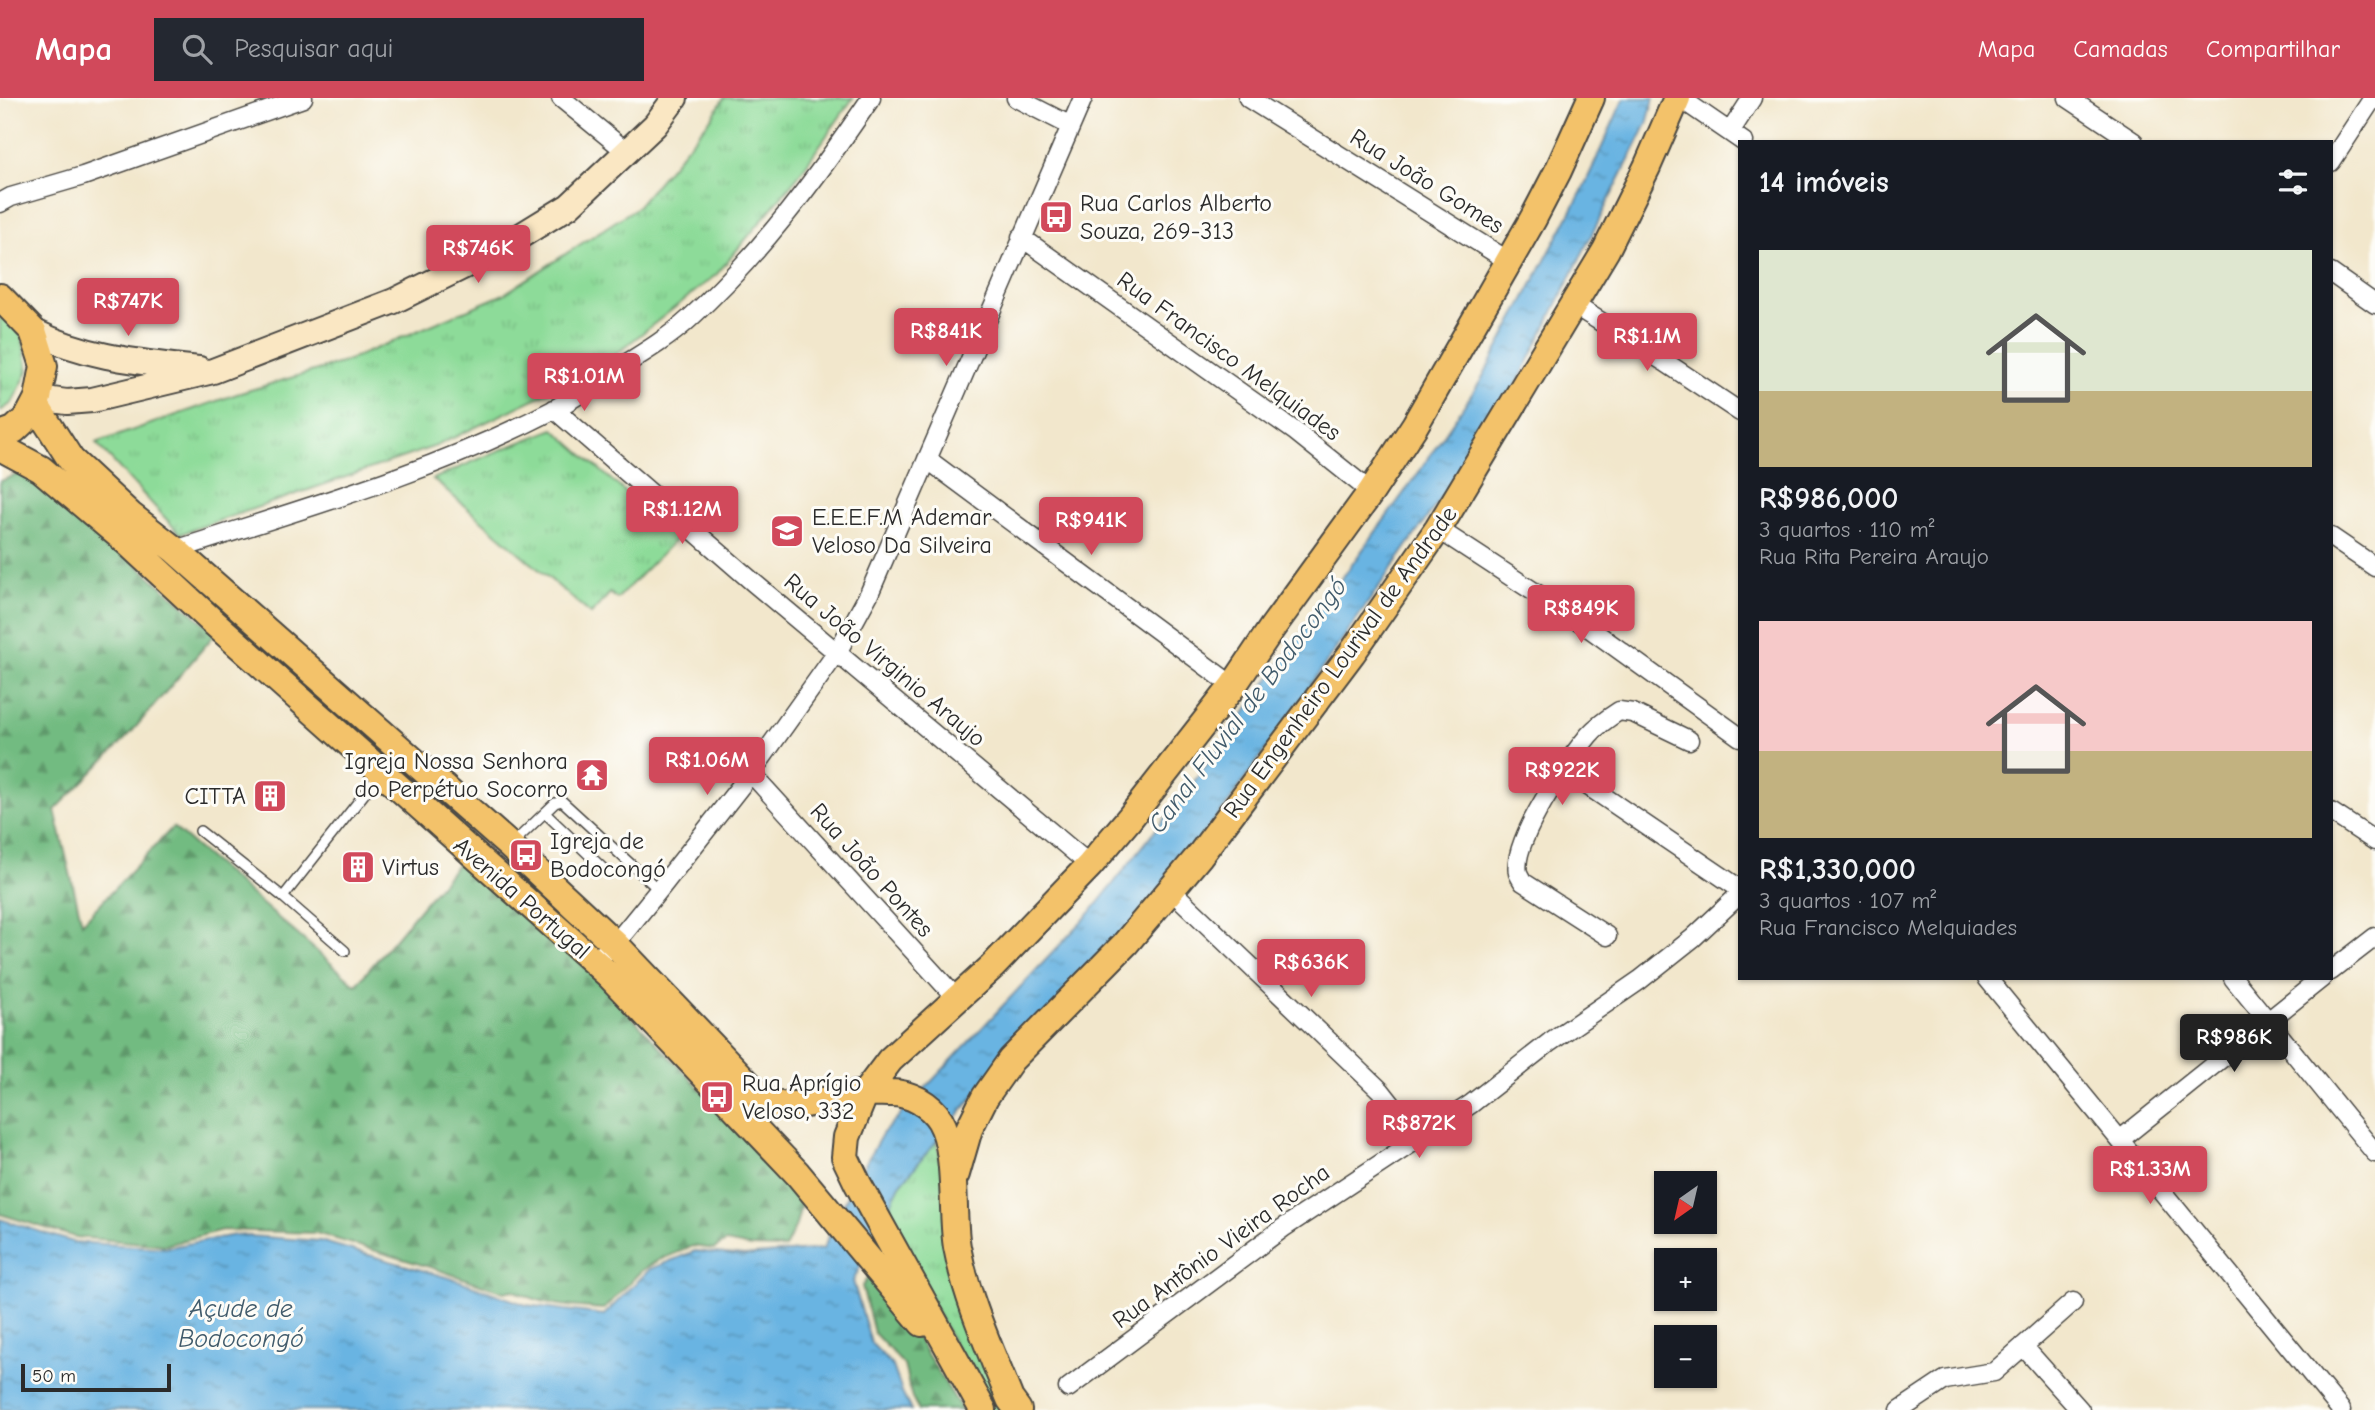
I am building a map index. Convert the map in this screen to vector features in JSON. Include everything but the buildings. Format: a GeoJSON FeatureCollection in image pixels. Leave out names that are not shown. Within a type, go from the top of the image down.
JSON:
{"type":"FeatureCollection","features":[{"type":"Feature","properties":{"kind":"main road"},"geometry":{"type":"LineString","coordinates":[[37,401],[92,400],[213,371],[394,301],[499,249],[569,206],[655,125],[675,98]]}},
{"type":"Feature","properties":{"kind":"main road"},"geometry":{"type":"LineString","coordinates":[[865,1093],[890,1060],[958,1000],[1090,865],[1233,686],[1371,492],[1415,425],[1510,262],[1558,172],[1591,98]]}},
{"type":"Feature","properties":{"kind":"main road","name":"Rua Engenheiro Lourival de Andrade"},"geometry":{"type":"LineString","coordinates":[[954,1186],[969,1129],[985,1097],[1011,1060],[1125,944],[1171,890],[1352,653],[1438,529],[1606,250],[1678,98]]}},
{"type":"Feature","properties":{"kind":"main road"},"geometry":{"type":"LineString","coordinates":[[0,297],[33,331],[61,345],[114,359],[213,371]]}},
{"type":"Feature","properties":{"kind":"main road"},"geometry":{"type":"LineString","coordinates":[[0,435],[15,430],[28,417],[37,401],[44,366],[33,331]]}},
{"type":"Feature","properties":{"kind":"main road","name":"Avenida Portugal"},"geometry":{"type":"LineString","coordinates":[[37,401],[60,446],[128,528],[211,620],[594,961],[797,1173],[921,1321],[983,1410]]}},
{"type":"Feature","properties":{"kind":"main road","name":"Avenida Portugal"},"geometry":{"type":"LineString","coordinates":[[0,447],[41,468],[128,528],[175,550],[510,846],[615,944],[756,1092],[770,1103],[796,1105],[865,1093],[896,1093],[911,1097],[931,1108],[941,1122],[947,1139],[954,1186],[957,1244],[968,1295],[1010,1399],[1018,1410]]}},
{"type":"Feature","properties":{"kind":"main road","name":"Avenida Portugal"},"geometry":{"type":"LineString","coordinates":[[865,1093],[847,1137],[845,1157],[983,1410]]}},
{"type":"Feature","properties":{"kind":"street"},"geometry":{"type":"LineString","coordinates":[[0,203],[303,98]]}},
{"type":"Feature","properties":{"kind":"street"},"geometry":{"type":"LineString","coordinates":[[561,98],[627,152]]}},
{"type":"Feature","properties":{"kind":"street"},"geometry":{"type":"LineString","coordinates":[[175,550],[340,497],[463,451],[554,409],[645,352],[689,319],[737,270],[803,194],[872,98]]}},
{"type":"Feature","properties":{"kind":"street"},"geometry":{"type":"LineString","coordinates":[[1016,98],[1071,126]]}},
{"type":"Feature","properties":{"kind":"street"},"geometry":{"type":"LineString","coordinates":[[594,961],[615,944],[659,890],[751,773],[838,651],[869,594],[1083,98]]}},
{"type":"Feature","properties":{"kind":"street","name":"Rua João Gomes"},"geometry":{"type":"LineString","coordinates":[[1248,98],[1510,262]]}},
{"type":"Feature","properties":{"kind":"street"},"geometry":{"type":"LineString","coordinates":[[1678,98],[1737,137],[1752,98]]}},
{"type":"Feature","properties":{"kind":"street"},"geometry":{"type":"LineString","coordinates":[[2068,98],[2131,140]]}},
{"type":"Feature","properties":{"kind":"street"},"geometry":{"type":"LineString","coordinates":[[2333,159],[2373,98]]}},
{"type":"Feature","properties":{"kind":"street","name":"Rua Francisco Melquiades"},"geometry":{"type":"LineString","coordinates":[[1021,237],[1296,432],[1371,492]]}},
{"type":"Feature","properties":{"kind":"street"},"geometry":{"type":"LineString","coordinates":[[2333,274],[2375,303]]}},
{"type":"Feature","properties":{"kind":"street"},"geometry":{"type":"LineString","coordinates":[[1574,305],[1738,411]]}},
{"type":"Feature","properties":{"kind":"street","name":"Rua João Virginio Araujo"},"geometry":{"type":"LineString","coordinates":[[554,409],[744,574],[1090,865]]}},
{"type":"Feature","properties":{"kind":"street"},"geometry":{"type":"LineString","coordinates":[[927,459],[1233,686]]}},
{"type":"Feature","properties":{"kind":"street"},"geometry":{"type":"LineString","coordinates":[[1438,529],[1582,623],[1738,736]]}},
{"type":"Feature","properties":{"kind":"street"},"geometry":{"type":"LineString","coordinates":[[2333,538],[2375,567]]}},
{"type":"Feature","properties":{"kind":"street"},"geometry":{"type":"LineString","coordinates":[[1607,936],[1523,882],[1518,873],[1518,862],[1526,836],[1563,769],[1591,733],[1619,711],[1633,713],[1689,740]]}},
{"type":"Feature","properties":{"kind":"street"},"geometry":{"type":"LineString","coordinates":[[1563,769],[1738,891]]}},
{"type":"Feature","properties":{"kind":"street","name":"Rua João Pontes"},"geometry":{"type":"LineString","coordinates":[[751,773],[958,1000]]}},
{"type":"Feature","properties":{"kind":"street"},"geometry":{"type":"LineString","coordinates":[[2333,813],[2375,841]]}},
{"type":"Feature","properties":{"kind":"street"},"geometry":{"type":"LineString","coordinates":[[1171,890],[1381,1091],[1418,1138]]}},
{"type":"Feature","properties":{"kind":"street","name":"Rua Antônio Vieira Rocha"},"geometry":{"type":"LineString","coordinates":[[1068,1388],[1283,1228],[1471,1104],[1550,1042],[1640,980],[1693,938],[1738,894]]}},
{"type":"Feature","properties":{"kind":"street"},"geometry":{"type":"LineString","coordinates":[[2333,969],[2375,937]]}},
{"type":"Feature","properties":{"kind":"street"},"geometry":{"type":"LineString","coordinates":[[1989,980],[2342,1410]]}},
{"type":"Feature","properties":{"kind":"street"},"geometry":{"type":"LineString","coordinates":[[2235,980],[2375,1153]]}},
{"type":"Feature","properties":{"kind":"street"},"geometry":{"type":"LineString","coordinates":[[2121,1139],[2320,980]]}},
{"type":"Feature","properties":{"kind":"street"},"geometry":{"type":"LineString","coordinates":[[1900,1410],[1945,1380],[1994,1372],[2073,1302]]}},
{"type":"Feature","properties":{"kind":"street"},"geometry":{"type":"LineString","coordinates":[[2023,1346],[2080,1410]]}},
{"type":"Feature","properties":{"kind":"lane"},"geometry":{"type":"LineString","coordinates":[[283,898],[381,773]]}},
{"type":"Feature","properties":{"kind":"lane"},"geometry":{"type":"LineString","coordinates":[[510,846],[555,803],[562,801],[659,890]]}},
{"type":"Feature","properties":{"kind":"lane"},"geometry":{"type":"LineString","coordinates":[[545,813],[609,874]]}},
{"type":"Feature","properties":{"kind":"lane"},"geometry":{"type":"LineString","coordinates":[[200,831],[345,951]]}},
{"type":"Feature","properties":{"kind":"green space"},"geometry":{"type":"Polygon","coordinates":[[[724,98],[853,98],[799,175],[717,274],[597,369],[436,446],[180,534],[96,443],[237,394],[344,362],[504,294],[636,208],[713,116],[724,98]]]}},
{"type":"Feature","properties":{"kind":"green space"},"geometry":{"type":"Polygon","coordinates":[[[0,310],[22,336],[28,371],[12,403],[0,411],[0,310]]]}},
{"type":"Feature","properties":{"kind":"green space"},"geometry":{"type":"Polygon","coordinates":[[[554,429],[677,538],[617,599],[610,593],[591,614],[433,479],[554,429]]]}},
{"type":"Feature","properties":{"kind":"green space"},"geometry":{"type":"Polygon","coordinates":[[[27,471],[216,633],[129,735],[55,810],[82,923],[173,827],[356,985],[459,862],[572,954],[786,1179],[801,1205],[796,1225],[785,1248],[751,1247],[726,1242],[714,1249],[693,1246],[659,1260],[641,1271],[604,1309],[546,1302],[513,1290],[504,1292],[316,1233],[222,1230],[166,1245],[75,1237],[0,1214],[0,481],[27,471]]]}},
{"type":"Feature","properties":{"kind":"green space"},"geometry":{"type":"Polygon","coordinates":[[[936,1141],[1007,1410],[989,1410],[885,1214],[900,1185],[936,1141]]]}},
{"type":"Feature","properties":{"kind":"green space"},"geometry":{"type":"Polygon","coordinates":[[[869,1276],[914,1333],[962,1410],[919,1410],[912,1398],[904,1365],[874,1333],[862,1286],[869,1276]]]}},
{"type":"Feature","properties":{"kind":"water","name":"Açude de Bodocongó"},"geometry":{"type":"Polygon","coordinates":[[[1624,98],[1654,98],[1647,124],[1509,400],[1229,802],[1117,942],[974,1096],[900,1185],[853,1281],[871,1343],[893,1366],[911,1410],[0,1410],[0,1219],[73,1242],[165,1248],[235,1235],[320,1241],[460,1281],[526,1305],[604,1315],[650,1269],[695,1251],[744,1256],[823,1249],[849,1193],[882,1134],[1090,913],[1203,770],[1419,472],[1480,382],[1582,191],[1624,98]]]}},
{"type":"Feature","properties":{"kind":"place","name":"Rua Carlos Alberto Souza, 269-313"},"geometry":{"type":"Point","coordinates":[1056,217]}},
{"type":"Feature","properties":{"kind":"place","name":"E.E.E.F.M Ademar Veloso Da Silveira"},"geometry":{"type":"Point","coordinates":[787,531]}},
{"type":"Feature","properties":{"kind":"place","name":"Igreja Nossa Senhora do Perpétuo Socorro"},"geometry":{"type":"Point","coordinates":[592,775]}},
{"type":"Feature","properties":{"kind":"place","name":"CITTA"},"geometry":{"type":"Point","coordinates":[270,796]}},
{"type":"Feature","properties":{"kind":"place","name":"Igreja de Bodocongó"},"geometry":{"type":"Point","coordinates":[526,855]}},
{"type":"Feature","properties":{"kind":"place","name":"Virtus"},"geometry":{"type":"Point","coordinates":[358,867]}},
{"type":"Feature","properties":{"kind":"place","name":"Rua Aprígio Veloso, 332"},"geometry":{"type":"Point","coordinates":[717,1097]}},
{"type":"Feature","properties":{"kind":"water label","name":"Canal Fluvial de Bodocongó"},"geometry":{"type":"Point","coordinates":[1247,705]}}]}
